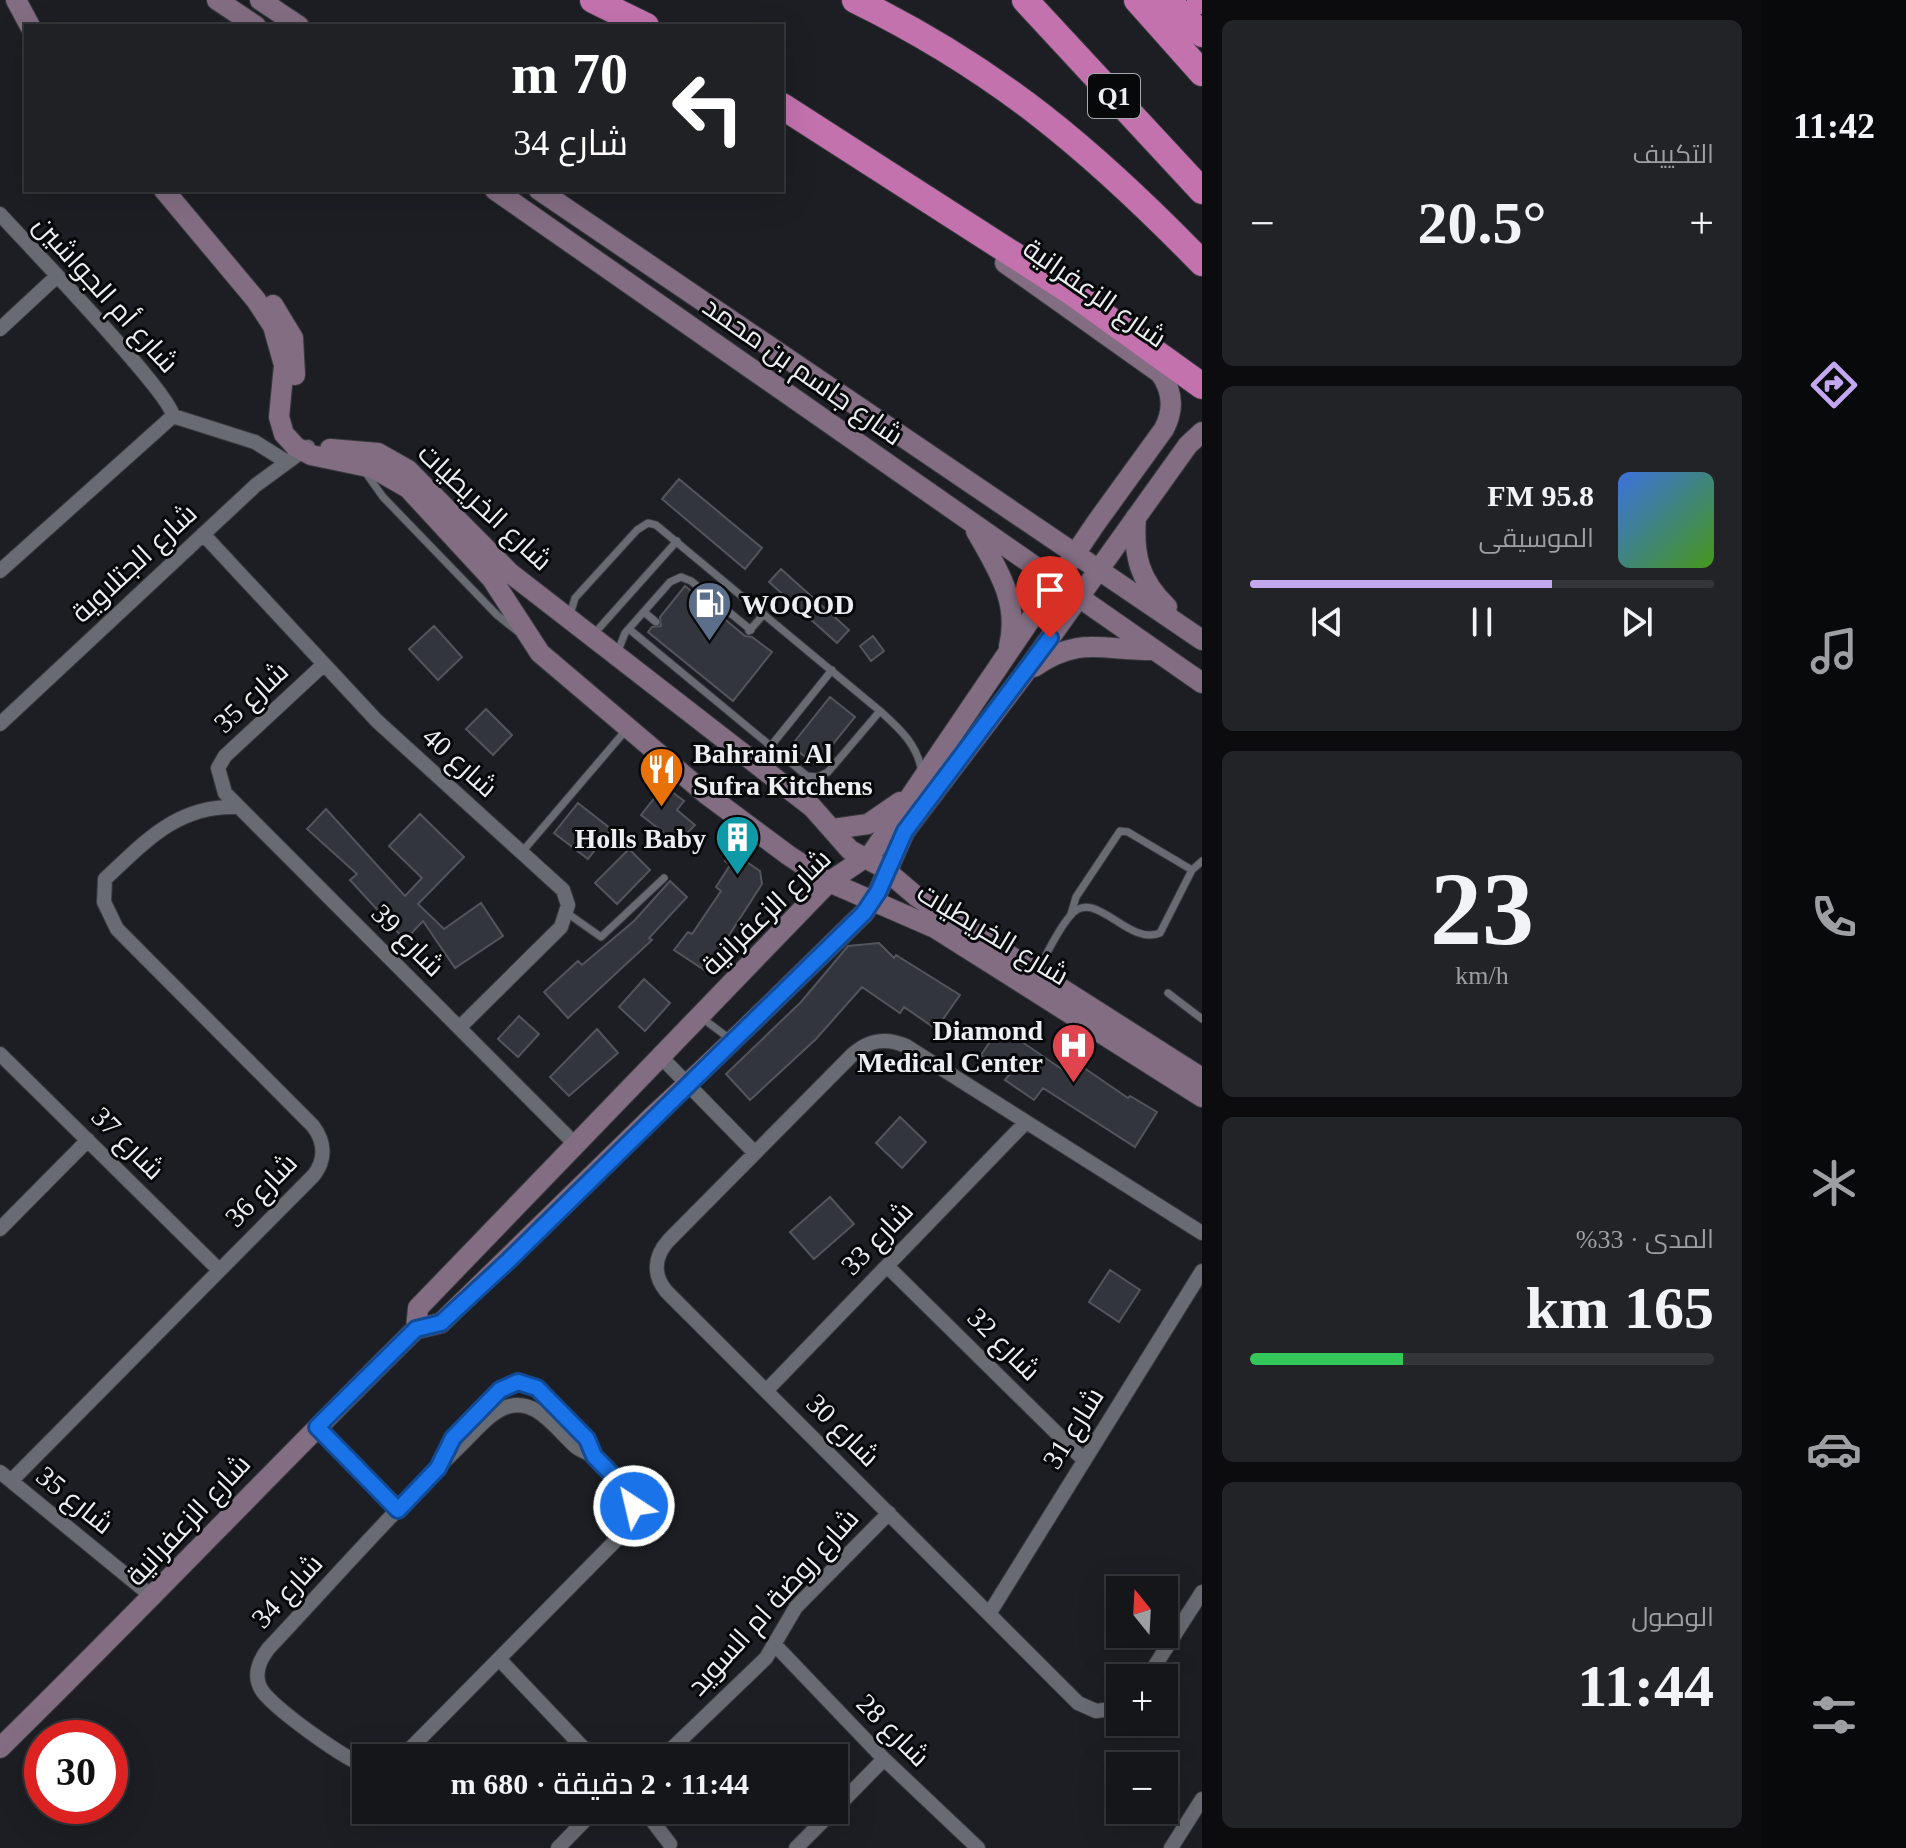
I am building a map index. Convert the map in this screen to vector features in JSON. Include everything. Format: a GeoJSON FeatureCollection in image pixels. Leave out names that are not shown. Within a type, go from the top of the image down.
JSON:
{"type":"FeatureCollection","features":[{"type":"Feature","properties":{"kind":"highway"},"geometry":{"type":"LineString","coordinates":[[593,0],[642,24]]}},
{"type":"Feature","properties":{"kind":"highway"},"geometry":{"type":"LineString","coordinates":[[855,0],[940,45],[1035,108],[1122,182],[1202,263]]}},
{"type":"Feature","properties":{"kind":"highway","name":"Q1"},"geometry":{"type":"LineString","coordinates":[[1025,0],[1202,191]]}},
{"type":"Feature","properties":{"kind":"highway"},"geometry":{"type":"LineString","coordinates":[[1137,0],[1202,73]]}},
{"type":"Feature","properties":{"kind":"highway"},"geometry":{"type":"LineString","coordinates":[[1167,0],[1202,34]]}},
{"type":"Feature","properties":{"kind":"highway"},"geometry":{"type":"LineString","coordinates":[[784,107],[1070,291],[1202,386]]}},
{"type":"Feature","properties":{"kind":"street"},"geometry":{"type":"LineString","coordinates":[[16,0],[29,24]]}},
{"type":"Feature","properties":{"kind":"street"},"geometry":{"type":"LineString","coordinates":[[26,0],[39,24]]}},
{"type":"Feature","properties":{"kind":"street"},"geometry":{"type":"LineString","coordinates":[[217,0],[253,24]]}},
{"type":"Feature","properties":{"kind":"street"},"geometry":{"type":"LineString","coordinates":[[260,0],[296,24]]}},
{"type":"Feature","properties":{"kind":"street"},"geometry":{"type":"LineString","coordinates":[[166,192],[263,308],[290,364]]}},
{"type":"Feature","properties":{"kind":"street"},"geometry":{"type":"LineString","coordinates":[[173,416],[267,447],[300,453],[289,416],[293,338],[282,316],[178,192]]}},
{"type":"Feature","properties":{"kind":"street","name":"شارع جاسم بن محمد"},"geometry":{"type":"LineString","coordinates":[[498,192],[1202,683]]}},
{"type":"Feature","properties":{"kind":"street","name":"شارع جاسم بن محمد"},"geometry":{"type":"LineString","coordinates":[[542,192],[1202,640]]}},
{"type":"Feature","properties":{"kind":"street","name":"شارع الزعفرانية"},"geometry":{"type":"LineString","coordinates":[[416,1329],[418,1308],[574,1143],[829,882],[864,859],[918,786],[1008,651],[1164,429],[1171,413],[1169,388],[1154,367],[988,252],[932,202]]}},
{"type":"Feature","properties":{"kind":"street","name":"شارع أم الجواشين"},"geometry":{"type":"LineString","coordinates":[[0,214],[145,374],[171,408],[173,416],[0,571]]}},
{"type":"Feature","properties":{"kind":"street"},"geometry":{"type":"LineString","coordinates":[[0,329],[56,277]]}},
{"type":"Feature","properties":{"kind":"street","name":"شارع الزعفرانية"},"geometry":{"type":"LineString","coordinates":[[0,1748],[154,1598],[317,1427],[416,1329],[441,1323],[654,1115],[688,1088],[732,1040],[874,900],[905,831],[1024,674],[1188,445],[1202,432]]}},
{"type":"Feature","properties":{"kind":"street","name":"شارع الخريطيات"},"geometry":{"type":"LineString","coordinates":[[300,453],[367,450],[399,463],[493,558],[812,807],[844,844],[887,871],[916,896],[1201,1074]]}},
{"type":"Feature","properties":{"kind":"street","name":"شارع الخريطيات"},"geometry":{"type":"LineString","coordinates":[[300,453],[360,464],[386,473],[408,488],[492,579],[526,636],[540,653],[726,810],[829,882],[935,928],[1202,1097]]}},
{"type":"Feature","properties":{"kind":"street","name":"شارع الجتلاوية"},"geometry":{"type":"LineString","coordinates":[[0,724],[203,534],[300,453]]}},
{"type":"Feature","properties":{"kind":"street"},"geometry":{"type":"LineString","coordinates":[[1136,516],[1135,551],[1144,581],[1202,640]]}},
{"type":"Feature","properties":{"kind":"street"},"geometry":{"type":"LineString","coordinates":[[972,524],[1002,577],[1010,599],[1012,630],[1008,651]]}},
{"type":"Feature","properties":{"kind":"street","name":"شارع 40"},"geometry":{"type":"LineString","coordinates":[[203,534],[322,666],[428,769],[559,883],[566,897],[567,913]]}},
{"type":"Feature","properties":{"kind":"street"},"geometry":{"type":"LineString","coordinates":[[509,603],[527,587]]}},
{"type":"Feature","properties":{"kind":"street"},"geometry":{"type":"LineString","coordinates":[[1024,674],[1058,652],[1078,645],[1154,650]]}},
{"type":"Feature","properties":{"kind":"street","name":"شارع 35"},"geometry":{"type":"LineString","coordinates":[[218,768],[225,756],[322,666]]}},
{"type":"Feature","properties":{"kind":"street","name":"شارع 39"},"geometry":{"type":"LineString","coordinates":[[218,768],[225,793],[236,807],[574,1143]]}},
{"type":"Feature","properties":{"kind":"street"},"geometry":{"type":"LineString","coordinates":[[833,829],[868,824],[918,786]]}},
{"type":"Feature","properties":{"kind":"street","name":"شارع 36"},"geometry":{"type":"LineString","coordinates":[[5,1476],[314,1175],[322,1157],[322,1144],[313,1126],[113,924],[104,902],[105,879],[156,832],[193,811],[236,807]]}},
{"type":"Feature","properties":{"kind":"street"},"geometry":{"type":"LineString","coordinates":[[460,1027],[556,932],[567,913]]}},
{"type":"Feature","properties":{"kind":"street","name":"شارع 30"},"geometry":{"type":"LineString","coordinates":[[1106,1710],[1096,1711],[1078,1703],[666,1291],[656,1270],[662,1247],[754,1152],[853,1054],[866,1044],[882,1040],[906,1046],[1202,1233]]}},
{"type":"Feature","properties":{"kind":"street","name":"شارع 37"},"geometry":{"type":"LineString","coordinates":[[0,1054],[219,1270]]}},
{"type":"Feature","properties":{"kind":"street"},"geometry":{"type":"LineString","coordinates":[[660,1056],[754,1152]]}},
{"type":"Feature","properties":{"kind":"street","name":"شارع 33"},"geometry":{"type":"LineString","coordinates":[[766,1391],[1026,1122]]}},
{"type":"Feature","properties":{"kind":"street"},"geometry":{"type":"LineString","coordinates":[[0,1229],[88,1140]]}},
{"type":"Feature","properties":{"kind":"street","name":"شارع 32"},"geometry":{"type":"LineString","coordinates":[[887,1266],[1084,1460]]}},
{"type":"Feature","properties":{"kind":"street","name":"شارع 31"},"geometry":{"type":"LineString","coordinates":[[989,1614],[1202,1271]]}},
{"type":"Feature","properties":{"kind":"street","name":"شارع 34"},"geometry":{"type":"LineString","coordinates":[[415,1744],[630,1523],[634,1512],[630,1495],[594,1456],[587,1439],[537,1388],[518,1382],[500,1390],[453,1438],[438,1468]]}},
{"type":"Feature","properties":{"kind":"street","name":"شارع 34"},"geometry":{"type":"LineString","coordinates":[[352,1760],[342,1756],[261,1689],[257,1672],[268,1649],[438,1468],[496,1413],[516,1405],[538,1411],[579,1449],[594,1456]]}},
{"type":"Feature","properties":{"kind":"street"},"geometry":{"type":"LineString","coordinates":[[317,1427],[398,1510]]}},
{"type":"Feature","properties":{"kind":"street","name":"شارع 35"},"geometry":{"type":"LineString","coordinates":[[5,1476],[154,1598]]}},
{"type":"Feature","properties":{"kind":"street","name":"شارع روضة ام السويد"},"geometry":{"type":"LineString","coordinates":[[677,1744],[761,1663],[796,1607],[889,1513]]}},
{"type":"Feature","properties":{"kind":"street"},"geometry":{"type":"LineString","coordinates":[[1156,1664],[1202,1592]]}},
{"type":"Feature","properties":{"kind":"street","name":"شارع 28"},"geometry":{"type":"LineString","coordinates":[[775,1645],[884,1759],[978,1848]]}},
{"type":"Feature","properties":{"kind":"street"},"geometry":{"type":"LineString","coordinates":[[499,1659],[580,1744]]}},
{"type":"Feature","properties":{"kind":"street"},"geometry":{"type":"LineString","coordinates":[[848,1796],[884,1759]]}},
{"type":"Feature","properties":{"kind":"street"},"geometry":{"type":"LineString","coordinates":[[1171,1848],[1202,1799]]}},
{"type":"Feature","properties":{"kind":"street"},"geometry":{"type":"LineString","coordinates":[[558,1848],[581,1824]]}},
{"type":"Feature","properties":{"kind":"street"},"geometry":{"type":"LineString","coordinates":[[655,1824],[670,1844]]}},
{"type":"Feature","properties":{"kind":"street"},"geometry":{"type":"LineString","coordinates":[[796,1848],[820,1824]]}},
{"type":"Feature","properties":{"kind":"lane"},"geometry":{"type":"LineString","coordinates":[[360,464],[403,519],[497,615],[526,636]]}},
{"type":"Feature","properties":{"kind":"lane"},"geometry":{"type":"LineString","coordinates":[[569,617],[575,598],[640,527],[648,523],[660,527],[880,711],[915,747],[918,786]]}},
{"type":"Feature","properties":{"kind":"lane"},"geometry":{"type":"LineString","coordinates":[[593,635],[677,541]]}},
{"type":"Feature","properties":{"kind":"lane"},"geometry":{"type":"LineString","coordinates":[[617,653],[629,629],[673,579],[685,577],[749,632],[764,614]]}},
{"type":"Feature","properties":{"kind":"lane"},"geometry":{"type":"LineString","coordinates":[[644,612],[656,622]]}},
{"type":"Feature","properties":{"kind":"lane"},"geometry":{"type":"LineString","coordinates":[[629,629],[802,773],[818,777],[833,767],[880,711]]}},
{"type":"Feature","properties":{"kind":"lane"},"geometry":{"type":"LineString","coordinates":[[770,747],[832,670]]}},
{"type":"Feature","properties":{"kind":"lane"},"geometry":{"type":"LineString","coordinates":[[701,689],[708,681]]}},
{"type":"Feature","properties":{"kind":"lane"},"geometry":{"type":"LineString","coordinates":[[522,852],[628,728]]}},
{"type":"Feature","properties":{"kind":"lane"},"geometry":{"type":"LineString","coordinates":[[1036,972],[1071,914],[1076,897],[1120,831],[1128,832],[1192,870]]}},
{"type":"Feature","properties":{"kind":"lane"},"geometry":{"type":"LineString","coordinates":[[1071,914],[1083,908],[1095,908],[1139,935],[1153,936],[1165,928],[1192,870],[1202,861]]}},
{"type":"Feature","properties":{"kind":"lane"},"geometry":{"type":"LineString","coordinates":[[567,913],[601,937],[664,878]]}},
{"type":"Feature","properties":{"kind":"lane"},"geometry":{"type":"LineString","coordinates":[[1168,993],[1202,1019]]}},
{"type":"Feature","properties":{"kind":"lane"},"geometry":{"type":"LineString","coordinates":[[700,1016],[732,1040]]}},
{"type":"Feature","properties":{"kind":"building"},"geometry":{"type":"Polygon","coordinates":[[[679,479],[762,548],[745,569],[662,499],[679,479]]]}},
{"type":"Feature","properties":{"kind":"building"},"geometry":{"type":"Polygon","coordinates":[[[781,569],[849,630],[837,643],[769,582],[781,569]]]}},
{"type":"Feature","properties":{"kind":"building","name":"WOQOD"},"geometry":{"type":"Polygon","coordinates":[[[685,586],[745,636],[752,637],[772,652],[733,701],[648,632],[652,627],[661,626],[660,617],[685,586]]]}},
{"type":"Feature","properties":{"kind":"building"},"geometry":{"type":"Polygon","coordinates":[[[434,626],[462,657],[438,680],[409,649],[434,626]]]}},
{"type":"Feature","properties":{"kind":"building"},"geometry":{"type":"Polygon","coordinates":[[[873,636],[884,651],[871,661],[860,646],[873,636]]]}},
{"type":"Feature","properties":{"kind":"building"},"geometry":{"type":"Polygon","coordinates":[[[830,697],[855,717],[816,765],[791,746],[830,697]]]}},
{"type":"Feature","properties":{"kind":"building"},"geometry":{"type":"Polygon","coordinates":[[[486,709],[512,735],[493,755],[466,729],[486,709]]]}},
{"type":"Feature","properties":{"kind":"building","name":"Bahraini Al Sufra Kitchens"},"geometry":{"type":"Polygon","coordinates":[[[664,786],[684,801],[677,810],[695,825],[677,843],[641,815],[664,786]]]}},
{"type":"Feature","properties":{"kind":"building"},"geometry":{"type":"Polygon","coordinates":[[[578,803],[611,829],[588,859],[554,833],[578,803]]]}},
{"type":"Feature","properties":{"kind":"building"},"geometry":{"type":"Polygon","coordinates":[[[326,809],[405,896],[422,878],[389,846],[420,814],[464,857],[418,904],[444,929],[481,903],[503,936],[455,968],[423,921],[405,940],[350,880],[357,874],[307,829],[326,809]]]}},
{"type":"Feature","properties":{"kind":"building"},"geometry":{"type":"Polygon","coordinates":[[[735,845],[748,854],[744,860],[760,871],[762,884],[706,971],[674,950],[688,932],[692,934],[721,891],[716,887],[730,865],[725,861],[735,845]]]}},
{"type":"Feature","properties":{"kind":"building"},"geometry":{"type":"Polygon","coordinates":[[[629,849],[650,870],[617,904],[595,883],[629,849]]]}},
{"type":"Feature","properties":{"kind":"building"},"geometry":{"type":"Polygon","coordinates":[[[670,881],[687,897],[649,938],[652,940],[568,1018],[544,992],[578,961],[582,965],[634,921],[670,881]]]}},
{"type":"Feature","properties":{"kind":"building"},"geometry":{"type":"Polygon","coordinates":[[[879,943],[894,958],[896,955],[960,995],[936,1029],[904,1007],[900,1013],[862,987],[816,1039],[750,1100],[726,1074],[801,1002],[848,946],[879,943]]]}},
{"type":"Feature","properties":{"kind":"building"},"geometry":{"type":"Polygon","coordinates":[[[644,979],[670,1003],[645,1031],[619,1007],[644,979]]]}},
{"type":"Feature","properties":{"kind":"building"},"geometry":{"type":"Polygon","coordinates":[[[519,1016],[539,1034],[518,1057],[498,1039],[519,1016]]]}},
{"type":"Feature","properties":{"kind":"building"},"geometry":{"type":"Polygon","coordinates":[[[1000,1027],[1066,1072],[1074,1061],[1128,1098],[1130,1096],[1157,1112],[1135,1147],[1043,1088],[1034,1100],[1005,1080],[1010,1074],[981,1055],[1000,1027]]]}},
{"type":"Feature","properties":{"kind":"building"},"geometry":{"type":"Polygon","coordinates":[[[597,1029],[618,1053],[569,1096],[550,1077],[597,1029]]]}},
{"type":"Feature","properties":{"kind":"building"},"geometry":{"type":"Polygon","coordinates":[[[900,1117],[926,1142],[902,1168],[876,1143],[900,1117]]]}},
{"type":"Feature","properties":{"kind":"building"},"geometry":{"type":"Polygon","coordinates":[[[830,1197],[854,1224],[814,1259],[790,1232],[830,1197]]]}},
{"type":"Feature","properties":{"kind":"building"},"geometry":{"type":"Polygon","coordinates":[[[1110,1270],[1140,1290],[1119,1322],[1089,1302],[1110,1270]]]}},
{"type":"Feature","properties":{"kind":"place","name":"WOQOD"},"geometry":{"type":"Point","coordinates":[710,643]}},
{"type":"Feature","properties":{"kind":"place","name":"Bahraini Al Sufra Kitchens"},"geometry":{"type":"Point","coordinates":[662,808]}},
{"type":"Feature","properties":{"kind":"place","name":"Holls Baby"},"geometry":{"type":"Point","coordinates":[737,877]}},
{"type":"Feature","properties":{"kind":"place","name":"Diamond Medical Center"},"geometry":{"type":"Point","coordinates":[1074,1085]}},
{"type":"Feature","properties":{"kind":"route"},"geometry":{"type":"LineString","coordinates":[[634,1506],[627,1490],[594,1456],[587,1439],[537,1388],[525,1382],[511,1383],[495,1394],[453,1438],[438,1468],[398,1510],[317,1427],[416,1329],[441,1323],[507,1262],[864,913],[874,900],[905,831],[1050,638]]}}]}
